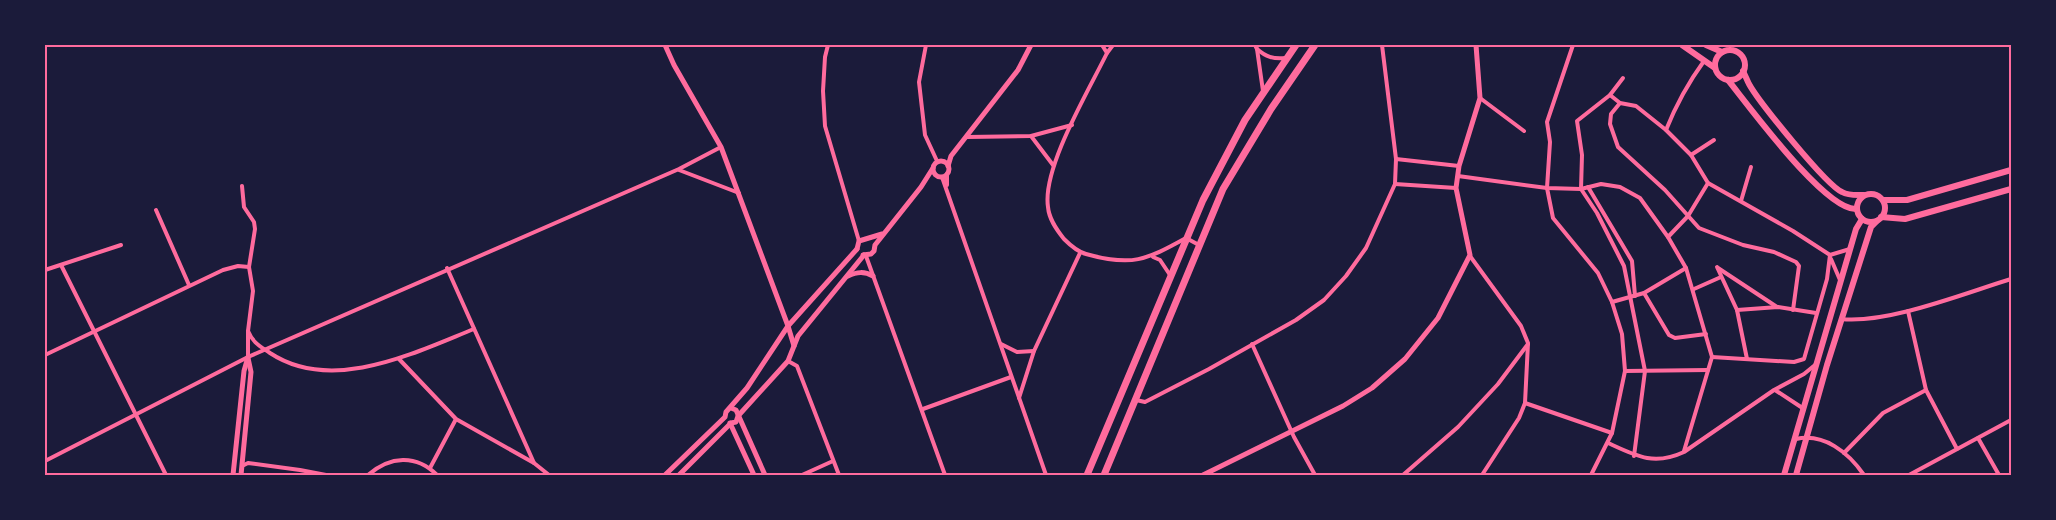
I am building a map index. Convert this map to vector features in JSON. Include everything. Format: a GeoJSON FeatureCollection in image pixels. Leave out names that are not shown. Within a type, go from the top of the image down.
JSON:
{"type":"FeatureCollection","features":[{"type":"Feature","properties":{"kind":"main road"},"geometry":{"type":"LineString","coordinates":[[1087,475],[1186,238],[1220,168],[1245,120],[1296,45]]}},
{"type":"Feature","properties":{"kind":"main road"},"geometry":{"type":"LineString","coordinates":[[1104,475],[1223,189],[1271,109],[1315,45]]}},
{"type":"Feature","properties":{"kind":"main road"},"geometry":{"type":"LineString","coordinates":[[1682,45],[1728,80],[1802,171],[1833,200],[1849,210],[1857,209]]}},
{"type":"Feature","properties":{"kind":"main road"},"geometry":{"type":"LineString","coordinates":[[1706,45],[1722,52],[1731,50],[1740,54],[1744,62],[1743,71],[1749,84],[1830,184],[1841,192],[1852,195],[1877,195],[1883,200],[1885,209],[1871,227],[1841,319],[1796,475]]}},
{"type":"Feature","properties":{"kind":"main road"},"geometry":{"type":"LineString","coordinates":[[1715,68],[1716,59],[1722,52]]}},
{"type":"Feature","properties":{"kind":"main road"},"geometry":{"type":"LineString","coordinates":[[1728,80],[1737,78],[1743,71]]}},
{"type":"Feature","properties":{"kind":"main road"},"geometry":{"type":"LineString","coordinates":[[1883,200],[1907,200],[2011,170]]}},
{"type":"Feature","properties":{"kind":"main road"},"geometry":{"type":"LineString","coordinates":[[1864,195],[1858,201],[1857,209],[1862,219],[1869,222],[1879,219],[1905,219],[2011,189]]}},
{"type":"Feature","properties":{"kind":"main road"},"geometry":{"type":"LineString","coordinates":[[1785,475],[1816,365],[1862,219]]}},
{"type":"Feature","properties":{"kind":"street"},"geometry":{"type":"LineString","coordinates":[[665,45],[721,147],[794,346]]}},
{"type":"Feature","properties":{"kind":"street"},"geometry":{"type":"LineString","coordinates":[[665,475],[725,417],[726,412],[747,388],[788,326],[858,249],[859,241],[825,126],[823,91],[828,45]]}},
{"type":"Feature","properties":{"kind":"street"},"geometry":{"type":"LineString","coordinates":[[926,45],[919,82],[925,135],[940,161],[948,166]]}},
{"type":"Feature","properties":{"kind":"street"},"geometry":{"type":"LineString","coordinates":[[921,187],[942,175],[951,156],[1018,70],[1031,45]]}},
{"type":"Feature","properties":{"kind":"street"},"geometry":{"type":"LineString","coordinates":[[1102,45],[1107,53]]}},
{"type":"Feature","properties":{"kind":"street"},"geometry":{"type":"LineString","coordinates":[[1113,45],[1053,165],[1047,189],[1048,209],[1055,229],[1080,253],[1106,260],[1130,262],[1152,256],[1186,238],[1199,245]]}},
{"type":"Feature","properties":{"kind":"street"},"geometry":{"type":"LineString","coordinates":[[1136,400],[1145,402],[1296,320],[1324,300],[1346,276],[1366,248],[1395,184],[1396,159],[1382,45]]}},
{"type":"Feature","properties":{"kind":"street"},"geometry":{"type":"LineString","coordinates":[[1476,45],[1480,98],[1459,166],[1456,188],[1470,255],[1521,326],[1528,343],[1525,403],[1519,418],[1482,475]]}},
{"type":"Feature","properties":{"kind":"street"},"geometry":{"type":"LineString","coordinates":[[1573,45],[1547,122],[1550,142],[1547,188],[1553,218],[1598,273],[1612,302],[1622,333],[1625,371],[1612,433],[1591,475]]}},
{"type":"Feature","properties":{"kind":"street"},"geometry":{"type":"LineString","coordinates":[[1256,47],[1263,55],[1271,58],[1286,58]]}},
{"type":"Feature","properties":{"kind":"street"},"geometry":{"type":"LineString","coordinates":[[1256,47],[1263,94]]}},
{"type":"Feature","properties":{"kind":"street"},"geometry":{"type":"LineString","coordinates":[[1666,130],[1687,87],[1704,61]]}},
{"type":"Feature","properties":{"kind":"street"},"geometry":{"type":"LineString","coordinates":[[1623,78],[1610,95],[1577,121],[1582,154],[1581,189],[1597,213],[1624,266],[1633,297],[1645,371],[1634,456]]}},
{"type":"Feature","properties":{"kind":"street"},"geometry":{"type":"LineString","coordinates":[[1610,95],[1620,103],[1636,106],[1666,130],[1691,155],[1708,183],[1830,255],[1841,282]]}},
{"type":"Feature","properties":{"kind":"street"},"geometry":{"type":"LineString","coordinates":[[1480,98],[1524,131]]}},
{"type":"Feature","properties":{"kind":"street"},"geometry":{"type":"LineString","coordinates":[[1620,103],[1611,114],[1610,124],[1618,147],[1665,190],[1700,228],[1743,245],[1774,252],[1796,262],[1799,267],[1793,310]]}},
{"type":"Feature","properties":{"kind":"street"},"geometry":{"type":"LineString","coordinates":[[968,136],[1031,136],[1072,125]]}},
{"type":"Feature","properties":{"kind":"street"},"geometry":{"type":"LineString","coordinates":[[1031,136],[1053,165]]}},
{"type":"Feature","properties":{"kind":"street"},"geometry":{"type":"LineString","coordinates":[[1691,155],[1714,140]]}},
{"type":"Feature","properties":{"kind":"street"},"geometry":{"type":"LineString","coordinates":[[45,461],[248,357],[447,268],[679,169],[721,147]]}},
{"type":"Feature","properties":{"kind":"street"},"geometry":{"type":"LineString","coordinates":[[673,467],[681,474],[731,423],[736,422],[738,416],[788,361],[798,336],[846,276],[865,256],[874,251],[875,245],[921,187],[933,168],[940,161],[951,156]]}},
{"type":"Feature","properties":{"kind":"street"},"geometry":{"type":"LineString","coordinates":[[1396,159],[1459,166]]}},
{"type":"Feature","properties":{"kind":"street"},"geometry":{"type":"LineString","coordinates":[[1741,201],[1751,167]]}},
{"type":"Feature","properties":{"kind":"street"},"geometry":{"type":"LineString","coordinates":[[933,168],[942,175],[947,188],[1046,475]]}},
{"type":"Feature","properties":{"kind":"street"},"geometry":{"type":"LineString","coordinates":[[679,169],[740,194]]}},
{"type":"Feature","properties":{"kind":"street"},"geometry":{"type":"LineString","coordinates":[[1457,176],[1547,188],[1581,189],[1601,184],[1620,187],[1640,198],[1668,237],[1686,268],[1712,357],[1684,452]]}},
{"type":"Feature","properties":{"kind":"street"},"geometry":{"type":"LineString","coordinates":[[1668,237],[1688,216],[1708,183]]}},
{"type":"Feature","properties":{"kind":"street"},"geometry":{"type":"LineString","coordinates":[[1395,184],[1456,188]]}},
{"type":"Feature","properties":{"kind":"street"},"geometry":{"type":"LineString","coordinates":[[241,475],[251,372],[248,357],[248,331],[253,291],[249,267],[255,229],[254,222],[244,207],[242,186]]}},
{"type":"Feature","properties":{"kind":"street"},"geometry":{"type":"LineString","coordinates":[[1588,187],[1632,261],[1633,297]]}},
{"type":"Feature","properties":{"kind":"street"},"geometry":{"type":"LineString","coordinates":[[156,210],[189,285]]}},
{"type":"Feature","properties":{"kind":"street"},"geometry":{"type":"LineString","coordinates":[[859,241],[884,233]]}},
{"type":"Feature","properties":{"kind":"street"},"geometry":{"type":"LineString","coordinates":[[870,238],[875,245]]}},
{"type":"Feature","properties":{"kind":"street"},"geometry":{"type":"LineString","coordinates":[[45,270],[121,245]]}},
{"type":"Feature","properties":{"kind":"street"},"geometry":{"type":"LineString","coordinates":[[858,249],[865,256],[873,276],[945,475]]}},
{"type":"Feature","properties":{"kind":"street"},"geometry":{"type":"LineString","coordinates":[[1830,255],[1851,249]]}},
{"type":"Feature","properties":{"kind":"street"},"geometry":{"type":"LineString","coordinates":[[1018,398],[1035,351],[1080,253]]}},
{"type":"Feature","properties":{"kind":"street"},"geometry":{"type":"LineString","coordinates":[[1204,475],[1343,406],[1372,388],[1404,359],[1438,318],[1470,255]]}},
{"type":"Feature","properties":{"kind":"street"},"geometry":{"type":"LineString","coordinates":[[1712,357],[1794,362],[1804,359],[1827,279],[1830,255]]}},
{"type":"Feature","properties":{"kind":"street"},"geometry":{"type":"LineString","coordinates":[[1152,256],[1160,260],[1170,275]]}},
{"type":"Feature","properties":{"kind":"street"},"geometry":{"type":"LineString","coordinates":[[61,265],[166,475]]}},
{"type":"Feature","properties":{"kind":"street"},"geometry":{"type":"LineString","coordinates":[[45,355],[223,270],[238,266],[249,267]]}},
{"type":"Feature","properties":{"kind":"street"},"geometry":{"type":"LineString","coordinates":[[1747,359],[1737,310],[1717,267],[1778,307]]}},
{"type":"Feature","properties":{"kind":"street"},"geometry":{"type":"LineString","coordinates":[[447,268],[534,463]]}},
{"type":"Feature","properties":{"kind":"street"},"geometry":{"type":"LineString","coordinates":[[1612,302],[1644,293],[1686,268]]}},
{"type":"Feature","properties":{"kind":"street"},"geometry":{"type":"LineString","coordinates":[[846,276],[858,272],[873,276]]}},
{"type":"Feature","properties":{"kind":"street"},"geometry":{"type":"LineString","coordinates":[[1694,289],[1721,277]]}},
{"type":"Feature","properties":{"kind":"street"},"geometry":{"type":"LineString","coordinates":[[1841,319],[1856,320],[1908,311],[2011,279]]}},
{"type":"Feature","properties":{"kind":"street"},"geometry":{"type":"LineString","coordinates":[[1644,293],[1669,335],[1675,338],[1706,334]]}},
{"type":"Feature","properties":{"kind":"street"},"geometry":{"type":"LineString","coordinates":[[1737,310],[1778,307],[1816,314]]}},
{"type":"Feature","properties":{"kind":"street"},"geometry":{"type":"LineString","coordinates":[[1908,311],[1926,390],[1957,449]]}},
{"type":"Feature","properties":{"kind":"street"},"geometry":{"type":"LineString","coordinates":[[788,326],[798,336]]}},
{"type":"Feature","properties":{"kind":"street"},"geometry":{"type":"LineString","coordinates":[[248,331],[255,343],[265,350],[292,365],[307,369],[366,368],[399,359],[474,329]]}},
{"type":"Feature","properties":{"kind":"street"},"geometry":{"type":"LineString","coordinates":[[1403,475],[1458,427],[1498,384],[1528,343]]}},
{"type":"Feature","properties":{"kind":"street"},"geometry":{"type":"LineString","coordinates":[[1000,344],[1017,352],[1035,351]]}},
{"type":"Feature","properties":{"kind":"street"},"geometry":{"type":"LineString","coordinates":[[1252,344],[1315,475]]}},
{"type":"Feature","properties":{"kind":"street"},"geometry":{"type":"LineString","coordinates":[[231,474],[244,371],[248,357]]}},
{"type":"Feature","properties":{"kind":"street"},"geometry":{"type":"LineString","coordinates":[[399,359],[456,419],[534,463],[549,475]]}},
{"type":"Feature","properties":{"kind":"street"},"geometry":{"type":"LineString","coordinates":[[788,361],[797,366],[839,475]]}},
{"type":"Feature","properties":{"kind":"street"},"geometry":{"type":"LineString","coordinates":[[1608,443],[1634,456],[1669,459],[1684,452],[1774,390],[1816,365]]}},
{"type":"Feature","properties":{"kind":"street"},"geometry":{"type":"LineString","coordinates":[[1625,371],[1708,370]]}},
{"type":"Feature","properties":{"kind":"street"},"geometry":{"type":"LineString","coordinates":[[922,409],[1011,377]]}},
{"type":"Feature","properties":{"kind":"street"},"geometry":{"type":"LineString","coordinates":[[1774,390],[1804,409]]}},
{"type":"Feature","properties":{"kind":"street"},"geometry":{"type":"LineString","coordinates":[[1844,453],[1883,413],[1926,390]]}},
{"type":"Feature","properties":{"kind":"street"},"geometry":{"type":"LineString","coordinates":[[1525,403],[1612,433]]}},
{"type":"Feature","properties":{"kind":"street"},"geometry":{"type":"LineString","coordinates":[[731,408],[736,410],[765,475]]}},
{"type":"Feature","properties":{"kind":"street"},"geometry":{"type":"LineString","coordinates":[[725,417],[731,423],[754,475]]}},
{"type":"Feature","properties":{"kind":"street"},"geometry":{"type":"LineString","coordinates":[[430,468],[456,419]]}},
{"type":"Feature","properties":{"kind":"street"},"geometry":{"type":"LineString","coordinates":[[1910,475],[2011,420]]}},
{"type":"Feature","properties":{"kind":"street"},"geometry":{"type":"LineString","coordinates":[[1796,439],[1808,436],[1833,445],[1844,453],[1864,475]]}},
{"type":"Feature","properties":{"kind":"street"},"geometry":{"type":"LineString","coordinates":[[1978,438],[2000,475]]}},
{"type":"Feature","properties":{"kind":"street"},"geometry":{"type":"LineString","coordinates":[[368,475],[379,466],[405,459],[418,462],[430,468],[437,475]]}},
{"type":"Feature","properties":{"kind":"street"},"geometry":{"type":"LineString","coordinates":[[802,475],[834,460]]}},
{"type":"Feature","properties":{"kind":"street"},"geometry":{"type":"LineString","coordinates":[[231,474],[248,464],[326,475]]}}]}
